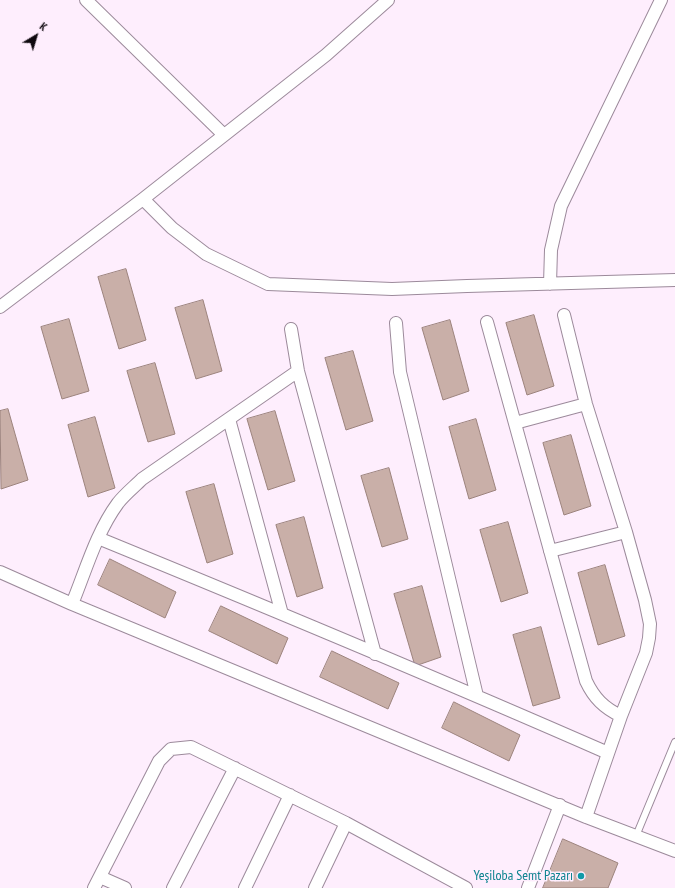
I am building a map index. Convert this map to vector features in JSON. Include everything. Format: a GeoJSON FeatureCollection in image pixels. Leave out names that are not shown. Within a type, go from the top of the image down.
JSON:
{"type":"FeatureCollection","features":[{"type":"Feature","properties":{"kind":"street"},"geometry":{"type":"LineString","coordinates":[[86,0],[224,135]]}},
{"type":"Feature","properties":{"kind":"street"},"geometry":{"type":"LineString","coordinates":[[0,307],[142,199],[326,55],[388,0]]}},
{"type":"Feature","properties":{"kind":"street"},"geometry":{"type":"LineString","coordinates":[[550,284],[551,250],[561,206],[661,0]]}},
{"type":"Feature","properties":{"kind":"street"},"geometry":{"type":"LineString","coordinates":[[142,199],[172,228],[206,254],[268,284],[392,289],[675,280]]}},
{"type":"Feature","properties":{"kind":"street"},"geometry":{"type":"LineString","coordinates":[[564,315],[586,404],[626,532],[645,600],[650,624],[646,653],[621,716],[586,817]]}},
{"type":"Feature","properties":{"kind":"street"},"geometry":{"type":"LineString","coordinates":[[487,322],[586,681],[596,698],[604,706],[621,716]]}},
{"type":"Feature","properties":{"kind":"street"},"geometry":{"type":"LineString","coordinates":[[396,323],[400,372],[477,696]]}},
{"type":"Feature","properties":{"kind":"street"},"geometry":{"type":"LineString","coordinates":[[291,329],[298,371],[375,654]]}},
{"type":"Feature","properties":{"kind":"street"},"geometry":{"type":"LineString","coordinates":[[72,604],[98,538],[119,502],[133,487],[142,479],[298,371]]}},
{"type":"Feature","properties":{"kind":"street"},"geometry":{"type":"LineString","coordinates":[[515,423],[586,404]]}},
{"type":"Feature","properties":{"kind":"street"},"geometry":{"type":"LineString","coordinates":[[229,418],[282,614]]}},
{"type":"Feature","properties":{"kind":"street"},"geometry":{"type":"LineString","coordinates":[[550,551],[626,532]]}},
{"type":"Feature","properties":{"kind":"street"},"geometry":{"type":"LineString","coordinates":[[98,538],[477,696],[608,753]]}},
{"type":"Feature","properties":{"kind":"street"},"geometry":{"type":"LineString","coordinates":[[0,572],[72,604],[586,817],[675,851]]}},
{"type":"Feature","properties":{"kind":"street"},"geometry":{"type":"LineString","coordinates":[[94,888],[159,761],[172,749],[191,747],[346,823],[466,888]]}},
{"type":"Feature","properties":{"kind":"street"},"geometry":{"type":"LineString","coordinates":[[173,888],[235,768]]}},
{"type":"Feature","properties":{"kind":"street"},"geometry":{"type":"LineString","coordinates":[[245,888],[290,795]]}},
{"type":"Feature","properties":{"kind":"street"},"geometry":{"type":"LineString","coordinates":[[528,888],[560,805]]}},
{"type":"Feature","properties":{"kind":"street"},"geometry":{"type":"LineString","coordinates":[[315,888],[346,823]]}},
{"type":"Feature","properties":{"kind":"street"},"geometry":{"type":"LineString","coordinates":[[100,877],[125,888]]}},
{"type":"Feature","properties":{"kind":"lane"},"geometry":{"type":"LineString","coordinates":[[636,836],[675,742]]}},
{"type":"Feature","properties":{"kind":"building"},"geometry":{"type":"Polygon","coordinates":[[[126,269],[146,340],[119,349],[98,277],[126,269]]]}},
{"type":"Feature","properties":{"kind":"building"},"geometry":{"type":"Polygon","coordinates":[[[203,300],[222,371],[196,379],[175,308],[203,300]]]}},
{"type":"Feature","properties":{"kind":"building"},"geometry":{"type":"Polygon","coordinates":[[[534,315],[554,386],[527,395],[506,323],[534,315]]]}},
{"type":"Feature","properties":{"kind":"building"},"geometry":{"type":"Polygon","coordinates":[[[69,319],[89,391],[62,399],[41,327],[69,319]]]}},
{"type":"Feature","properties":{"kind":"building"},"geometry":{"type":"Polygon","coordinates":[[[450,320],[469,391],[443,400],[422,328],[450,320]]]}},
{"type":"Feature","properties":{"kind":"building"},"geometry":{"type":"Polygon","coordinates":[[[353,351],[373,421],[346,430],[325,358],[353,351]]]}},
{"type":"Feature","properties":{"kind":"building"},"geometry":{"type":"Polygon","coordinates":[[[155,363],[175,434],[148,442],[127,371],[155,363]]]}},
{"type":"Feature","properties":{"kind":"building"},"geometry":{"type":"Polygon","coordinates":[[[8,409],[28,480],[1,489],[0,411],[8,409]]]}},
{"type":"Feature","properties":{"kind":"building"},"geometry":{"type":"Polygon","coordinates":[[[275,411],[295,481],[268,490],[247,419],[275,411]]]}},
{"type":"Feature","properties":{"kind":"building"},"geometry":{"type":"Polygon","coordinates":[[[95,417],[115,488],[88,497],[68,425],[95,417]]]}},
{"type":"Feature","properties":{"kind":"building"},"geometry":{"type":"Polygon","coordinates":[[[476,419],[496,490],[469,499],[449,427],[476,419]]]}},
{"type":"Feature","properties":{"kind":"building"},"geometry":{"type":"Polygon","coordinates":[[[571,435],[591,506],[564,515],[543,443],[571,435]]]}},
{"type":"Feature","properties":{"kind":"building"},"geometry":{"type":"Polygon","coordinates":[[[389,468],[408,539],[382,547],[361,476],[389,468]]]}},
{"type":"Feature","properties":{"kind":"building"},"geometry":{"type":"Polygon","coordinates":[[[214,484],[233,554],[207,563],[186,492],[214,484]]]}},
{"type":"Feature","properties":{"kind":"building"},"geometry":{"type":"Polygon","coordinates":[[[304,517],[323,588],[297,597],[276,525],[304,517]]]}},
{"type":"Feature","properties":{"kind":"building"},"geometry":{"type":"Polygon","coordinates":[[[508,522],[528,593],[501,602],[480,530],[508,522]]]}},
{"type":"Feature","properties":{"kind":"building"},"geometry":{"type":"Polygon","coordinates":[[[110,559],[176,592],[165,618],[98,585],[110,559]]]}},
{"type":"Feature","properties":{"kind":"building"},"geometry":{"type":"Polygon","coordinates":[[[605,565],[625,636],[598,645],[578,573],[605,565]]]}},
{"type":"Feature","properties":{"kind":"building"},"geometry":{"type":"Polygon","coordinates":[[[422,586],[441,657],[415,666],[394,594],[422,586]]]}},
{"type":"Feature","properties":{"kind":"building"},"geometry":{"type":"Polygon","coordinates":[[[221,606],[288,638],[277,664],[209,631],[221,606]]]}},
{"type":"Feature","properties":{"kind":"building"},"geometry":{"type":"Polygon","coordinates":[[[541,627],[560,698],[533,706],[513,635],[541,627]]]}},
{"type":"Feature","properties":{"kind":"building"},"geometry":{"type":"Polygon","coordinates":[[[332,651],[399,683],[388,709],[320,677],[332,651]]]}},
{"type":"Feature","properties":{"kind":"building"},"geometry":{"type":"Polygon","coordinates":[[[454,702],[520,735],[509,761],[442,728],[454,702]]]}},
{"type":"Feature","properties":{"kind":"building","name":"Yeşiloba Semt Pazarı"},"geometry":{"type":"Polygon","coordinates":[[[563,839],[618,863],[608,888],[543,888],[563,839]]]}},
{"type":"Feature","properties":{"kind":"place","name":"Yeşiloba Semt Pazarı"},"geometry":{"type":"Point","coordinates":[581,876]}}]}
